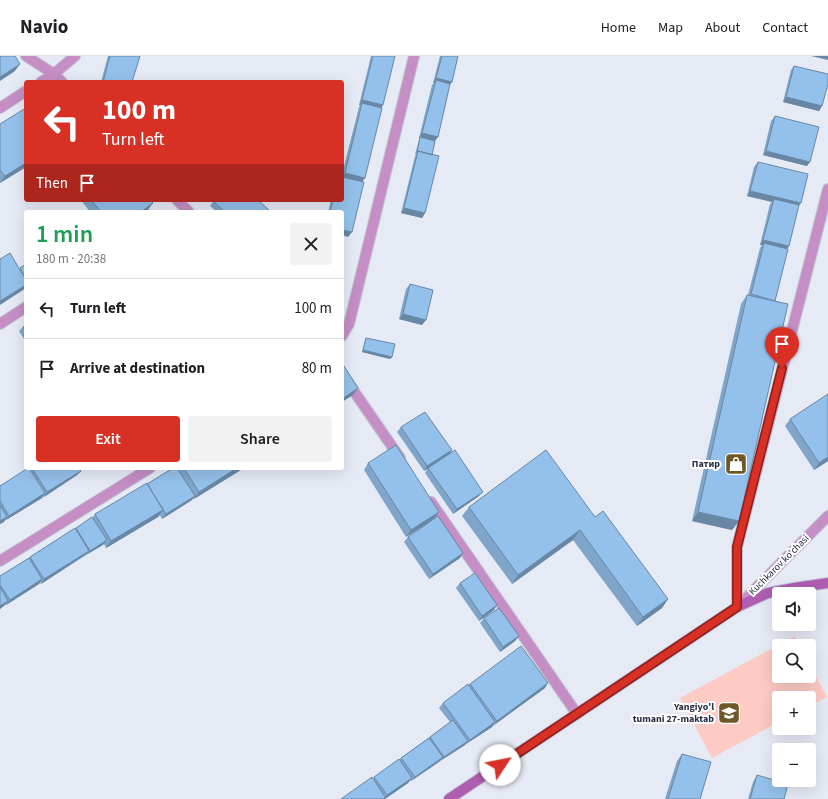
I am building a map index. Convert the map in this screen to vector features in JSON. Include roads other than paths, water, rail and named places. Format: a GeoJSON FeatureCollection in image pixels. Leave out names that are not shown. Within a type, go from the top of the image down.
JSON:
{"type":"FeatureCollection","features":[{"type":"Feature","properties":{"kind":"main road"},"geometry":{"type":"LineString","coordinates":[[737,607],[768,594],[794,588],[828,584]]}},
{"type":"Feature","properties":{"kind":"main road","name":"Kuchkarov ko'chasi"},"geometry":{"type":"LineString","coordinates":[[450,799],[737,607]]}},
{"type":"Feature","properties":{"kind":"street"},"geometry":{"type":"LineString","coordinates":[[26,56],[54,74],[60,80]]}},
{"type":"Feature","properties":{"kind":"street"},"geometry":{"type":"LineString","coordinates":[[44,80],[76,56]]}},
{"type":"Feature","properties":{"kind":"street"},"geometry":{"type":"LineString","coordinates":[[344,333],[349,324],[414,56]]}},
{"type":"Feature","properties":{"kind":"street"},"geometry":{"type":"LineString","coordinates":[[0,108],[24,92]]}},
{"type":"Feature","properties":{"kind":"street"},"geometry":{"type":"LineString","coordinates":[[737,607],[737,547],[828,190]]}},
{"type":"Feature","properties":{"kind":"street"},"geometry":{"type":"LineString","coordinates":[[0,324],[24,308]]}},
{"type":"Feature","properties":{"kind":"street"},"geometry":{"type":"LineString","coordinates":[[344,377],[405,466]]}},
{"type":"Feature","properties":{"kind":"street"},"geometry":{"type":"LineString","coordinates":[[0,561],[147,470]]}},
{"type":"Feature","properties":{"kind":"street"},"geometry":{"type":"LineString","coordinates":[[423,492],[577,714]]}},
{"type":"Feature","properties":{"kind":"street","name":"Kuchkarov ko'chasi"},"geometry":{"type":"LineString","coordinates":[[737,607],[828,516]]}},
{"type":"Feature","properties":{"kind":"place","name":"Патир"},"geometry":{"type":"Point","coordinates":[736,464]}},
{"type":"Feature","properties":{"kind":"place","name":"Yangiyo'l tumani 27-maktab"},"geometry":{"type":"Point","coordinates":[729,713]}}]}
